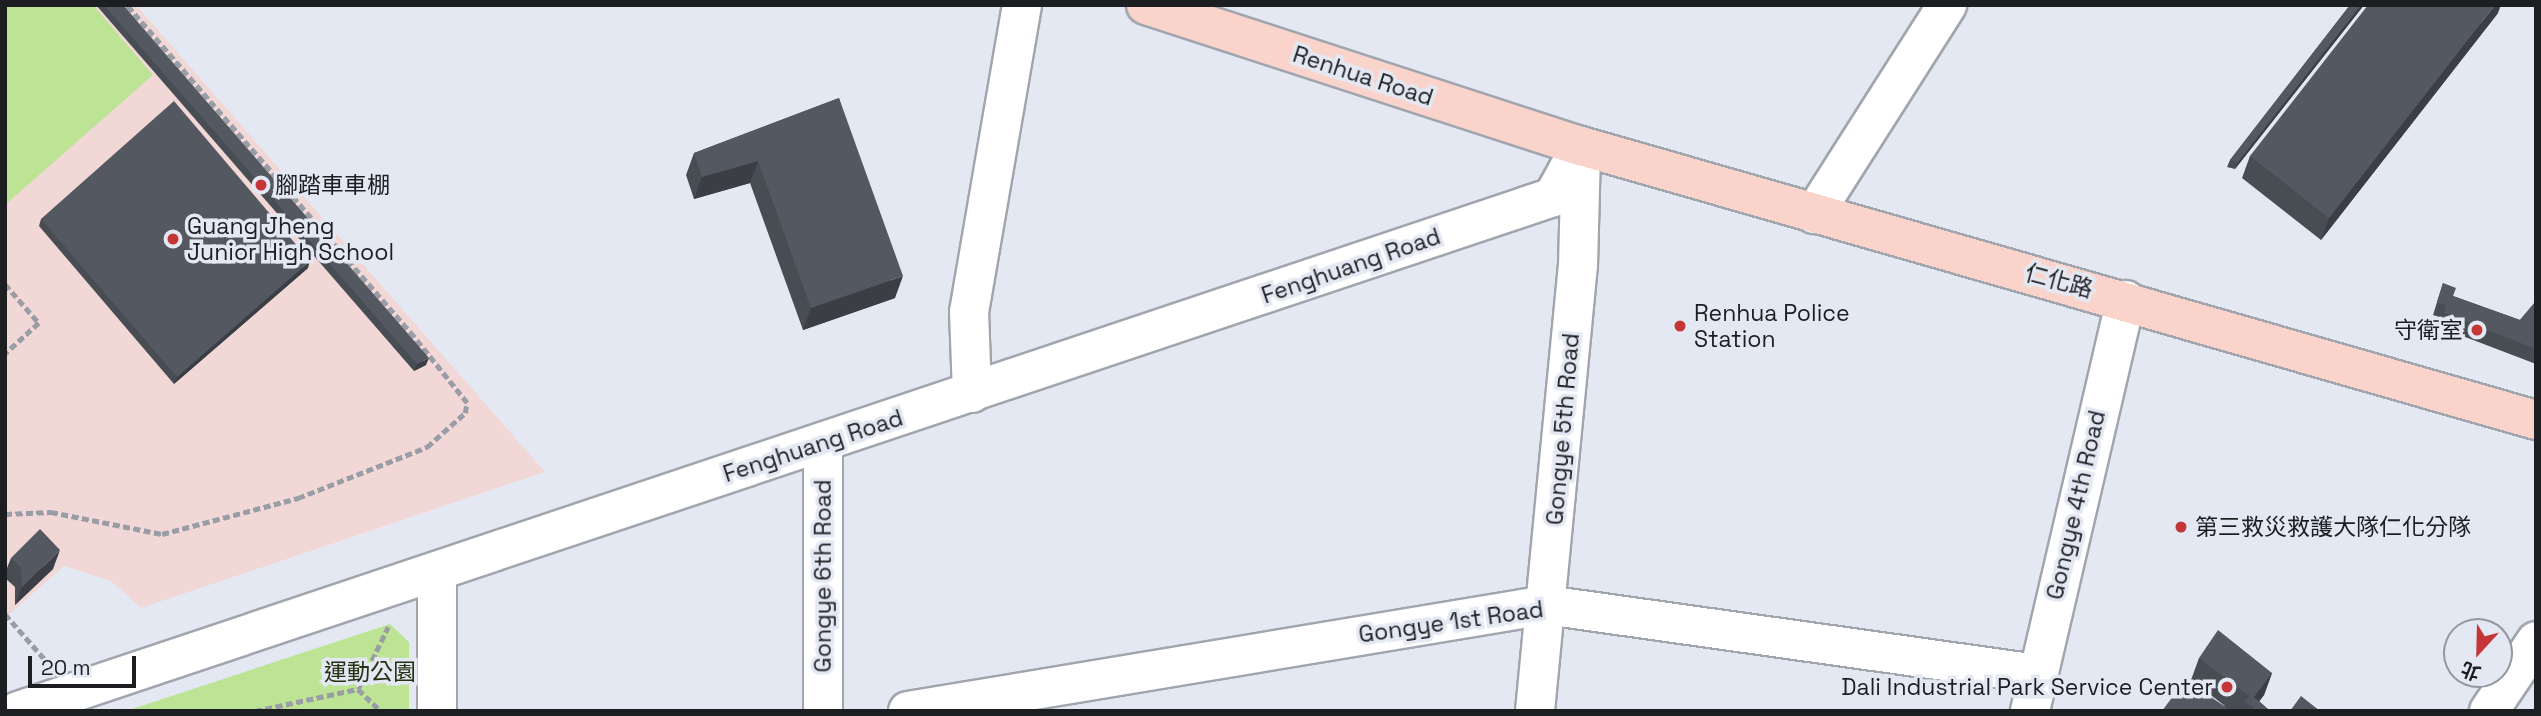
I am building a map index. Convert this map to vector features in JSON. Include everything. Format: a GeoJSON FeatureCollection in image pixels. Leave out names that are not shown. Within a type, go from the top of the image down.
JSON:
{"type":"FeatureCollection","features":[{"type":"Feature","properties":{"kind":"main road","name":"Renhua Road"},"geometry":{"type":"LineString","coordinates":[[1152,6],[1581,146]]}},
{"type":"Feature","properties":{"kind":"main road","name":"仁化路"},"geometry":{"type":"LineString","coordinates":[[1581,146],[2126,300],[2536,420]]}},
{"type":"Feature","properties":{"kind":"street"},"geometry":{"type":"LineString","coordinates":[[972,393],[969,312],[1022,5]]}},
{"type":"Feature","properties":{"kind":"street"},"geometry":{"type":"LineString","coordinates":[[1814,214],[1947,5]]}},
{"type":"Feature","properties":{"kind":"street","name":"Fenghuang Road"},"geometry":{"type":"LineString","coordinates":[[18,711],[1553,197],[1581,146]]}},
{"type":"Feature","properties":{"kind":"street","name":"Gongye 5th Road"},"geometry":{"type":"LineString","coordinates":[[1535,711],[1581,224],[1581,146]]}},
{"type":"Feature","properties":{"kind":"street","name":"Gongye 4th Road"},"geometry":{"type":"LineString","coordinates":[[2030,711],[2126,300]]}},
{"type":"Feature","properties":{"kind":"street","name":"Gongye 6th Road"},"geometry":{"type":"LineString","coordinates":[[823,442],[823,711]]}},
{"type":"Feature","properties":{"kind":"street"},"geometry":{"type":"LineString","coordinates":[[424,576],[436,711]]}},
{"type":"Feature","properties":{"kind":"street","name":"Gongye 1st Road"},"geometry":{"type":"LineString","coordinates":[[908,711],[1546,605],[2038,674]]}},
{"type":"Feature","properties":{"kind":"street"},"geometry":{"type":"LineString","coordinates":[[2489,711],[2536,640]]}},
{"type":"Feature","properties":{"kind":"path"},"geometry":{"type":"LineString","coordinates":[[5,514],[51,512],[162,534],[298,498],[426,447],[465,413],[467,403],[414,337],[126,5]]}},
{"type":"Feature","properties":{"kind":"path"},"geometry":{"type":"LineString","coordinates":[[5,284],[39,323],[5,354]]}},
{"type":"Feature","properties":{"kind":"path"},"geometry":{"type":"LineString","coordinates":[[255,711],[358,689],[424,576]]}},
{"type":"Feature","properties":{"kind":"path"},"geometry":{"type":"LineString","coordinates":[[5,614],[47,660]]}},
{"type":"Feature","properties":{"kind":"path"},"geometry":{"type":"LineString","coordinates":[[358,689],[380,711]]}},
{"type":"Feature","properties":{"kind":"shaded area","name":"Guang Jheng Junior High School"},"geometry":{"type":"Polygon","coordinates":[[[5,5],[136,5],[545,472],[141,608],[111,581],[64,566],[5,618],[5,5]]]}},
{"type":"Feature","properties":{"kind":"green space"},"geometry":{"type":"Polygon","coordinates":[[[5,5],[93,5],[153,75],[5,205],[5,5]]]}},
{"type":"Feature","properties":{"kind":"green space","name":"運動公園"},"geometry":{"type":"Polygon","coordinates":[[[390,624],[409,642],[409,711],[126,711],[390,624]]]}},
{"type":"Feature","properties":{"kind":"building"},"geometry":{"type":"Polygon","coordinates":[[[104,5],[123,5],[429,358],[417,364],[104,5]]]}},
{"type":"Feature","properties":{"kind":"building"},"geometry":{"type":"Polygon","coordinates":[[[2350,5],[2361,5],[2238,162],[2230,160],[2350,5]]]}},
{"type":"Feature","properties":{"kind":"building"},"geometry":{"type":"Polygon","coordinates":[[[2368,5],[2495,5],[2329,218],[2250,156],[2368,5]]]}},
{"type":"Feature","properties":{"kind":"building"},"geometry":{"type":"Polygon","coordinates":[[[839,98],[903,276],[811,308],[758,161],[702,177],[694,153],[839,98]]]}},
{"type":"Feature","properties":{"kind":"building"},"geometry":{"type":"Polygon","coordinates":[[[174,101],[310,261],[177,377],[41,219],[174,101]]]}},
{"type":"Feature","properties":{"kind":"building"},"geometry":{"type":"Polygon","coordinates":[[[2443,283],[2456,288],[2453,296],[2520,320],[2536,301],[2536,349],[2444,313],[2446,305],[2437,302],[2443,283]]]}},
{"type":"Feature","properties":{"kind":"building"},"geometry":{"type":"Polygon","coordinates":[[[40,529],[60,550],[22,587],[21,568],[11,558],[40,529]]]}},
{"type":"Feature","properties":{"kind":"building"},"geometry":{"type":"Polygon","coordinates":[[[2218,630],[2272,673],[2254,697],[2270,711],[2251,711],[2253,707],[2245,702],[2249,696],[2199,658],[2218,630]]]}},
{"type":"Feature","properties":{"kind":"building"},"geometry":{"type":"Polygon","coordinates":[[[2185,680],[2232,711],[2162,711],[2185,680]]]}},
{"type":"Feature","properties":{"kind":"building"},"geometry":{"type":"Polygon","coordinates":[[[2301,696],[2320,711],[2290,711],[2301,696]]]}},
{"type":"Feature","properties":{"kind":"place","name":"腳踏車車棚"},"geometry":{"type":"Point","coordinates":[261,185]}},
{"type":"Feature","properties":{"kind":"place","name":"Guang Jheng Junior High School"},"geometry":{"type":"Point","coordinates":[173,239]}},
{"type":"Feature","properties":{"kind":"place","name":"Renhua Police Station"},"geometry":{"type":"Point","coordinates":[1680,326]}},
{"type":"Feature","properties":{"kind":"place","name":"守衛室"},"geometry":{"type":"Point","coordinates":[2477,330]}},
{"type":"Feature","properties":{"kind":"place","name":"第三救災救護大隊仁化分隊"},"geometry":{"type":"Point","coordinates":[2181,527]}},
{"type":"Feature","properties":{"kind":"place","name":"Dali Industrial Park Service Center"},"geometry":{"type":"Point","coordinates":[2227,687]}}]}
